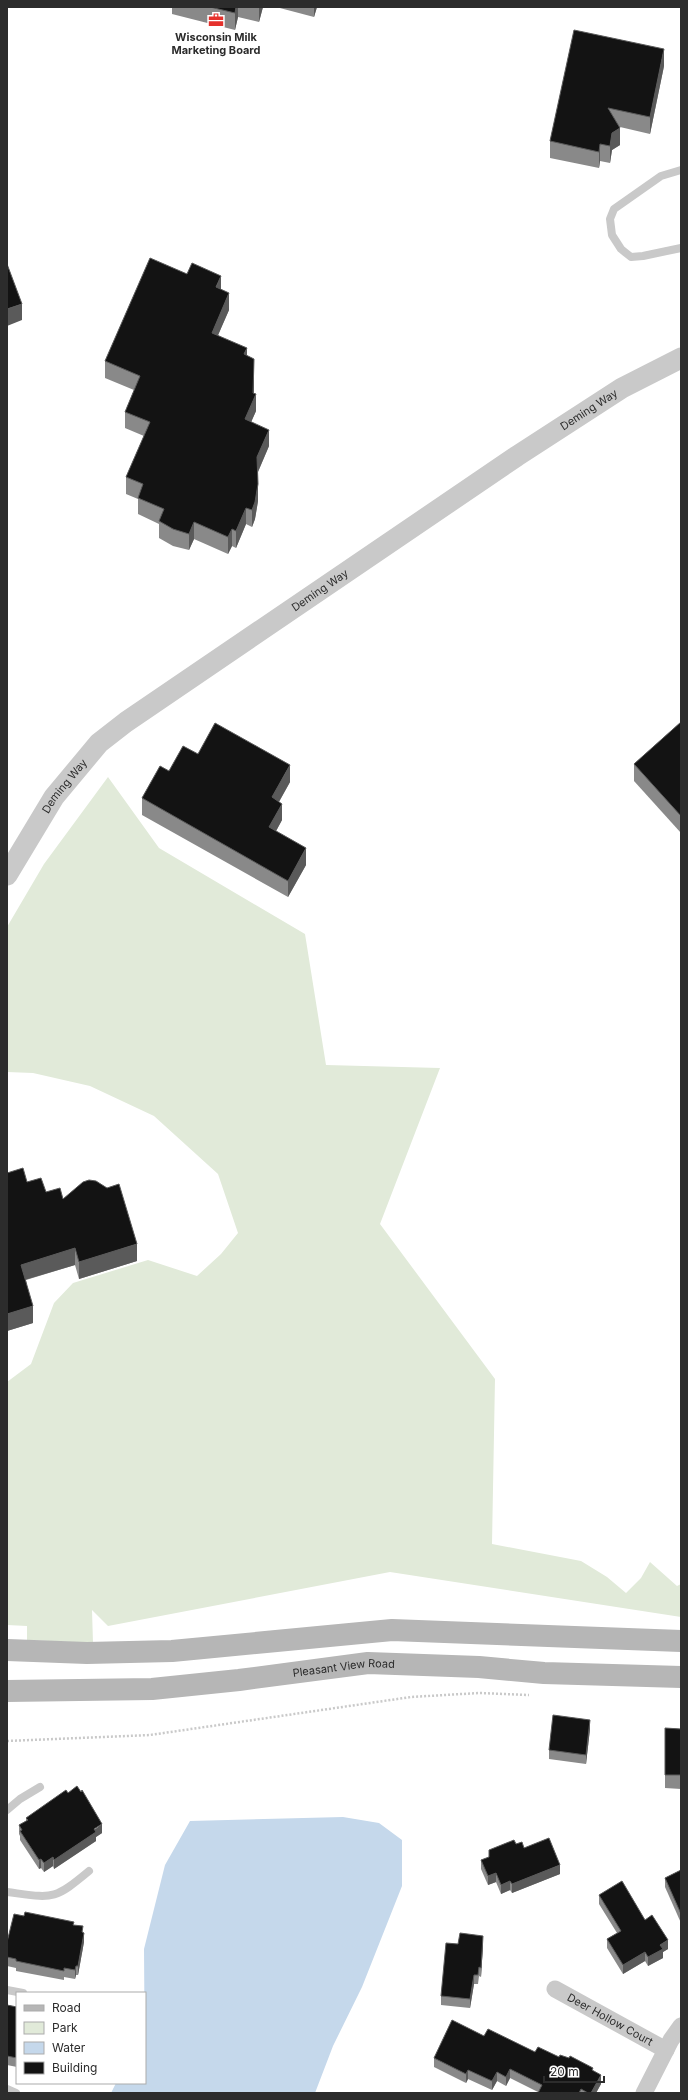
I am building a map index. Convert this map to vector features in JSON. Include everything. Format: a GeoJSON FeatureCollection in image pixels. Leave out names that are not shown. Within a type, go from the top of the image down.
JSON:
{"type":"FeatureCollection","features":[{"type":"Feature","properties":{"kind":"main road"},"geometry":{"type":"LineString","coordinates":[[7,1650],[87,1653],[172,1651],[392,1630],[681,1641]]}},
{"type":"Feature","properties":{"kind":"main road","name":"Pleasant View Road"},"geometry":{"type":"LineString","coordinates":[[7,1691],[152,1689],[239,1680],[368,1663],[479,1667],[544,1673],[681,1677]]}},
{"type":"Feature","properties":{"kind":"street","name":"Deming Way"},"geometry":{"type":"LineString","coordinates":[[7,876],[54,797],[78,767],[104,739],[139,713],[517,456],[622,388],[681,358]]}},
{"type":"Feature","properties":{"kind":"street","name":"Deer Hollow Court"},"geometry":{"type":"LineString","coordinates":[[555,1989],[666,2050]]}},
{"type":"Feature","properties":{"kind":"street"},"geometry":{"type":"LineString","coordinates":[[644,2093],[666,2050],[681,2026]]}},
{"type":"Feature","properties":{"kind":"lane"},"geometry":{"type":"LineString","coordinates":[[681,170],[661,176],[614,209],[610,219],[612,235],[621,249],[631,257],[681,248]]}},
{"type":"Feature","properties":{"kind":"lane"},"geometry":{"type":"LineString","coordinates":[[7,1810],[20,1799],[40,1787]]}},
{"type":"Feature","properties":{"kind":"lane"},"geometry":{"type":"LineString","coordinates":[[7,1892],[46,1897],[58,1895],[89,1870]]}},
{"type":"Feature","properties":{"kind":"lane"},"geometry":{"type":"LineString","coordinates":[[7,1990],[17,1992]]}},
{"type":"Feature","properties":{"kind":"lane"},"geometry":{"type":"LineString","coordinates":[[7,2089],[16,2093]]}},
{"type":"Feature","properties":{"kind":"path"},"geometry":{"type":"LineString","coordinates":[[7,1741],[150,1735],[411,1697],[479,1693],[533,1695]]}},
{"type":"Feature","properties":{"kind":"green space"},"geometry":{"type":"Polygon","coordinates":[[[108,777],[159,848],[305,934],[326,1065],[440,1068],[380,1224],[495,1379],[492,1544],[581,1561],[607,1577],[626,1593],[641,1578],[650,1562],[677,1586],[681,1584],[681,1617],[390,1572],[108,1626],[92,1610],[93,1643],[27,1640],[27,1626],[7,1625],[7,1382],[31,1364],[54,1303],[73,1283],[148,1260],[197,1276],[221,1254],[238,1233],[218,1174],[154,1116],[90,1086],[33,1073],[7,1072],[7,927],[44,864],[108,777]]]}},
{"type":"Feature","properties":{"kind":"water"},"geometry":{"type":"Polygon","coordinates":[[[343,1817],[379,1823],[402,1840],[402,1886],[362,1987],[333,2046],[315,2093],[111,2093],[116,2084],[146,2084],[146,1992],[144,1992],[144,1949],[165,1865],[190,1821],[343,1817]]]}},
{"type":"Feature","properties":{"kind":"building"},"geometry":{"type":"Polygon","coordinates":[[[210,7],[236,7],[235,13],[210,7]]]}},
{"type":"Feature","properties":{"kind":"building"},"geometry":{"type":"Polygon","coordinates":[[[574,30],[664,49],[650,117],[608,108],[620,128],[612,133],[610,146],[600,144],[599,152],[550,141],[574,30]]]}},
{"type":"Feature","properties":{"kind":"building"},"geometry":{"type":"Polygon","coordinates":[[[150,258],[187,274],[192,263],[221,276],[216,287],[229,293],[212,333],[247,348],[244,354],[254,359],[253,393],[256,394],[245,419],[269,430],[257,457],[258,484],[252,510],[246,508],[236,531],[232,529],[228,537],[194,522],[189,534],[173,529],[159,521],[164,509],[138,498],[143,484],[126,477],[150,422],[125,412],[140,376],[105,361],[150,258]]]}},
{"type":"Feature","properties":{"kind":"building"},"geometry":{"type":"Polygon","coordinates":[[[7,264],[22,304],[7,309],[7,264]]]}},
{"type":"Feature","properties":{"kind":"building"},"geometry":{"type":"Polygon","coordinates":[[[681,722],[681,816],[634,764],[681,722]]]}},
{"type":"Feature","properties":{"kind":"building"},"geometry":{"type":"Polygon","coordinates":[[[215,723],[290,765],[272,797],[282,804],[269,827],[306,848],[288,881],[142,798],[160,766],[169,771],[183,746],[198,754],[215,723]]]}},
{"type":"Feature","properties":{"kind":"building"},"geometry":{"type":"Polygon","coordinates":[[[23,1168],[27,1182],[41,1178],[46,1192],[60,1188],[63,1199],[83,1182],[89,1180],[96,1181],[107,1188],[119,1184],[137,1244],[79,1262],[75,1248],[21,1265],[33,1306],[7,1314],[7,1173],[23,1168]]]}},
{"type":"Feature","properties":{"kind":"building"},"geometry":{"type":"Polygon","coordinates":[[[553,1715],[590,1720],[586,1755],[549,1750],[553,1715]]]}},
{"type":"Feature","properties":{"kind":"building"},"geometry":{"type":"Polygon","coordinates":[[[665,1728],[681,1729],[681,1775],[665,1775],[665,1728]]]}},
{"type":"Feature","properties":{"kind":"building"},"geometry":{"type":"Polygon","coordinates":[[[77,1786],[81,1792],[82,1790],[102,1824],[94,1829],[96,1832],[54,1860],[53,1857],[44,1863],[41,1859],[39,1860],[20,1831],[22,1830],[19,1825],[28,1820],[26,1818],[66,1790],[68,1793],[77,1786]]]}},
{"type":"Feature","properties":{"kind":"building"},"geometry":{"type":"Polygon","coordinates":[[[549,1838],[560,1865],[512,1884],[510,1881],[501,1885],[496,1873],[488,1876],[481,1860],[489,1857],[489,1850],[514,1840],[516,1844],[522,1842],[524,1848],[549,1838]]]}},
{"type":"Feature","properties":{"kind":"building"},"geometry":{"type":"Polygon","coordinates":[[[681,1870],[681,1914],[665,1878],[681,1870]]]}},
{"type":"Feature","properties":{"kind":"building"},"geometry":{"type":"Polygon","coordinates":[[[622,1881],[645,1920],[652,1915],[668,1940],[660,1945],[663,1949],[648,1957],[645,1952],[623,1965],[607,1939],[621,1931],[599,1895],[622,1881]]]}},
{"type":"Feature","properties":{"kind":"building"},"geometry":{"type":"Polygon","coordinates":[[[25,1912],[74,1922],[73,1925],[83,1926],[82,1932],[84,1933],[78,1966],[76,1966],[75,1970],[64,1968],[64,1971],[16,1961],[16,1959],[7,1957],[7,1942],[14,1914],[24,1916],[25,1912]]]}},
{"type":"Feature","properties":{"kind":"building"},"geometry":{"type":"Polygon","coordinates":[[[460,1933],[483,1936],[481,1968],[479,1967],[478,1975],[474,1975],[470,1999],[441,1996],[446,1943],[458,1944],[460,1933]]]}},
{"type":"Feature","properties":{"kind":"building"},"geometry":{"type":"Polygon","coordinates":[[[7,2005],[16,2007],[16,2058],[7,2056],[7,2005]]]}},
{"type":"Feature","properties":{"kind":"building"},"geometry":{"type":"Polygon","coordinates":[[[452,2020],[484,2036],[488,2029],[535,2052],[538,2047],[559,2057],[560,2055],[569,2058],[570,2056],[593,2068],[592,2070],[601,2075],[591,2093],[581,2089],[579,2093],[538,2093],[542,2085],[510,2069],[506,2077],[497,2072],[492,2081],[468,2070],[466,2074],[434,2058],[452,2020]]]}},
{"type":"Feature","properties":{"kind":"place","name":"Wisconsin Milk Marketing Board"},"geometry":{"type":"Point","coordinates":[216,20]}}]}
